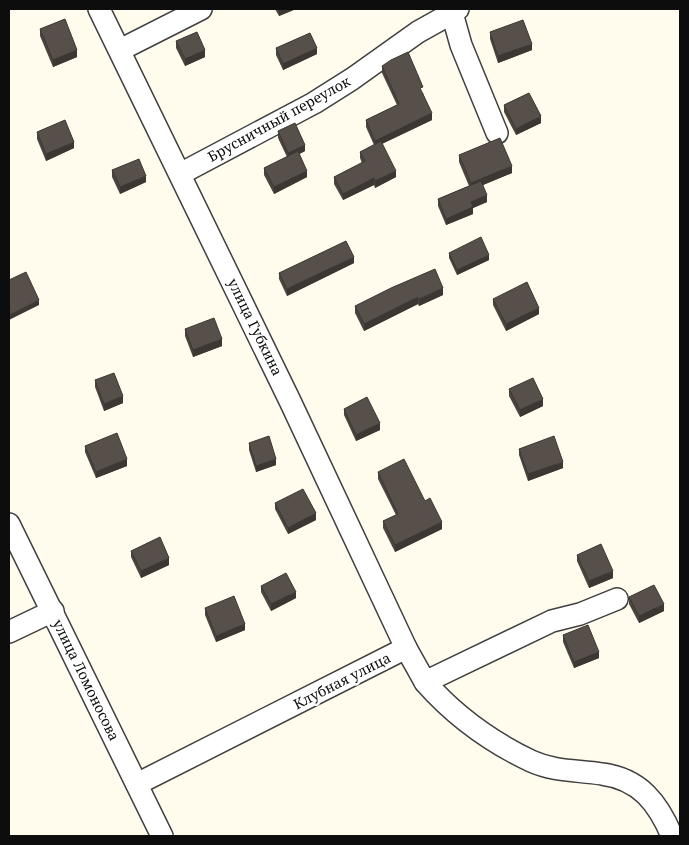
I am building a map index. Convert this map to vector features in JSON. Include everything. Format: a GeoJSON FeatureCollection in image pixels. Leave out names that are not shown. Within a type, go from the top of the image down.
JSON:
{"type":"FeatureCollection","features":[{"type":"Feature","properties":{"kind":"street","name":"улица Губкина"},"geometry":{"type":"LineString","coordinates":[[99,9],[293,406],[406,648]]}},
{"type":"Feature","properties":{"kind":"street"},"geometry":{"type":"LineString","coordinates":[[120,50],[202,9]]}},
{"type":"Feature","properties":{"kind":"street"},"geometry":{"type":"LineString","coordinates":[[455,11],[461,45],[497,132]]}},
{"type":"Feature","properties":{"kind":"street","name":"Брусничный переулок"},"geometry":{"type":"LineString","coordinates":[[180,174],[314,103],[352,79],[418,32],[455,11]]}},
{"type":"Feature","properties":{"kind":"street","name":"улица Ломоносова"},"geometry":{"type":"LineString","coordinates":[[9,524],[162,836]]}},
{"type":"Feature","properties":{"kind":"street"},"geometry":{"type":"LineString","coordinates":[[425,682],[552,621],[580,614],[617,599]]}},
{"type":"Feature","properties":{"kind":"street"},"geometry":{"type":"LineString","coordinates":[[9,632],[53,612]]}},
{"type":"Feature","properties":{"kind":"street","name":"Клубная улица"},"geometry":{"type":"LineString","coordinates":[[137,784],[406,648],[425,682],[458,715],[484,734],[531,761],[552,769],[622,778],[641,789],[652,799],[672,836]]}},
{"type":"Feature","properties":{"kind":"building"},"geometry":{"type":"Polygon","coordinates":[[[65,19],[77,50],[53,60],[40,29],[65,19]]]}},
{"type":"Feature","properties":{"kind":"building"},"geometry":{"type":"Polygon","coordinates":[[[523,20],[532,44],[498,56],[490,32],[523,20]]]}},
{"type":"Feature","properties":{"kind":"building"},"geometry":{"type":"Polygon","coordinates":[[[197,32],[205,50],[185,59],[176,41],[197,32]]]}},
{"type":"Feature","properties":{"kind":"building"},"geometry":{"type":"Polygon","coordinates":[[[310,33],[317,48],[283,64],[276,48],[310,33]]]}},
{"type":"Feature","properties":{"kind":"building"},"geometry":{"type":"Polygon","coordinates":[[[408,52],[423,87],[420,88],[432,113],[375,141],[366,120],[399,104],[382,66],[408,52]]]}},
{"type":"Feature","properties":{"kind":"building"},"geometry":{"type":"Polygon","coordinates":[[[529,93],[541,116],[516,129],[504,105],[529,93]]]}},
{"type":"Feature","properties":{"kind":"building"},"geometry":{"type":"Polygon","coordinates":[[[65,120],[74,142],[46,154],[37,132],[65,120]]]}},
{"type":"Feature","properties":{"kind":"building"},"geometry":{"type":"Polygon","coordinates":[[[295,123],[305,145],[288,153],[278,131],[295,123]]]}},
{"type":"Feature","properties":{"kind":"building"},"geometry":{"type":"Polygon","coordinates":[[[500,138],[512,166],[471,183],[459,155],[500,138]]]}},
{"type":"Feature","properties":{"kind":"building"},"geometry":{"type":"Polygon","coordinates":[[[381,141],[396,171],[375,181],[374,178],[343,194],[334,177],[365,161],[360,152],[381,141]]]}},
{"type":"Feature","properties":{"kind":"building"},"geometry":{"type":"Polygon","coordinates":[[[298,151],[307,171],[274,187],[264,168],[298,151]]]}},
{"type":"Feature","properties":{"kind":"building"},"geometry":{"type":"Polygon","coordinates":[[[139,159],[146,176],[120,187],[112,170],[139,159]]]}},
{"type":"Feature","properties":{"kind":"building"},"geometry":{"type":"Polygon","coordinates":[[[481,181],[487,195],[471,202],[473,207],[446,219],[438,199],[481,181]]]}},
{"type":"Feature","properties":{"kind":"building"},"geometry":{"type":"Polygon","coordinates":[[[481,237],[489,255],[457,270],[449,253],[481,237]]]}},
{"type":"Feature","properties":{"kind":"building"},"geometry":{"type":"Polygon","coordinates":[[[346,241],[354,257],[287,289],[279,273],[346,241]]]}},
{"type":"Feature","properties":{"kind":"building"},"geometry":{"type":"Polygon","coordinates":[[[435,269],[443,288],[419,299],[418,297],[364,324],[355,306],[435,269]]]}},
{"type":"Feature","properties":{"kind":"building"},"geometry":{"type":"Polygon","coordinates":[[[26,272],[39,300],[9,315],[9,280],[26,272]]]}},
{"type":"Feature","properties":{"kind":"building"},"geometry":{"type":"Polygon","coordinates":[[[527,282],[539,308],[506,324],[493,299],[527,282]]]}},
{"type":"Feature","properties":{"kind":"building"},"geometry":{"type":"Polygon","coordinates":[[[214,318],[222,339],[193,350],[185,329],[214,318]]]}},
{"type":"Feature","properties":{"kind":"building"},"geometry":{"type":"Polygon","coordinates":[[[114,373],[123,396],[104,404],[95,380],[114,373]]]}},
{"type":"Feature","properties":{"kind":"building"},"geometry":{"type":"Polygon","coordinates":[[[533,378],[543,399],[520,410],[509,389],[533,378]]]}},
{"type":"Feature","properties":{"kind":"building"},"geometry":{"type":"Polygon","coordinates":[[[367,397],[380,423],[356,435],[344,409],[367,397]]]}},
{"type":"Feature","properties":{"kind":"building"},"geometry":{"type":"Polygon","coordinates":[[[117,433],[127,459],[96,472],[85,446],[117,433]]]}},
{"type":"Feature","properties":{"kind":"building"},"geometry":{"type":"Polygon","coordinates":[[[269,436],[276,459],[256,466],[249,443],[269,436]]]}},
{"type":"Feature","properties":{"kind":"building"},"geometry":{"type":"Polygon","coordinates":[[[554,436],[563,462],[528,474],[519,449],[554,436]]]}},
{"type":"Feature","properties":{"kind":"building"},"geometry":{"type":"Polygon","coordinates":[[[404,459],[425,501],[430,498],[442,522],[395,545],[383,521],[398,514],[378,472],[404,459]]]}},
{"type":"Feature","properties":{"kind":"building"},"geometry":{"type":"Polygon","coordinates":[[[303,489],[316,513],[288,528],[275,503],[303,489]]]}},
{"type":"Feature","properties":{"kind":"building"},"geometry":{"type":"Polygon","coordinates":[[[160,537],[169,558],[141,571],[131,551],[160,537]]]}},
{"type":"Feature","properties":{"kind":"building"},"geometry":{"type":"Polygon","coordinates":[[[601,544],[613,571],[589,581],[577,555],[601,544]]]}},
{"type":"Feature","properties":{"kind":"building"},"geometry":{"type":"Polygon","coordinates":[[[286,573],[296,592],[271,604],[261,586],[286,573]]]}},
{"type":"Feature","properties":{"kind":"building"},"geometry":{"type":"Polygon","coordinates":[[[654,585],[664,604],[639,616],[629,597],[654,585]]]}},
{"type":"Feature","properties":{"kind":"building"},"geometry":{"type":"Polygon","coordinates":[[[234,596],[245,624],[216,636],[205,608],[234,596]]]}},
{"type":"Feature","properties":{"kind":"building"},"geometry":{"type":"Polygon","coordinates":[[[588,625],[599,652],[574,662],[563,635],[588,625]]]}}]}
